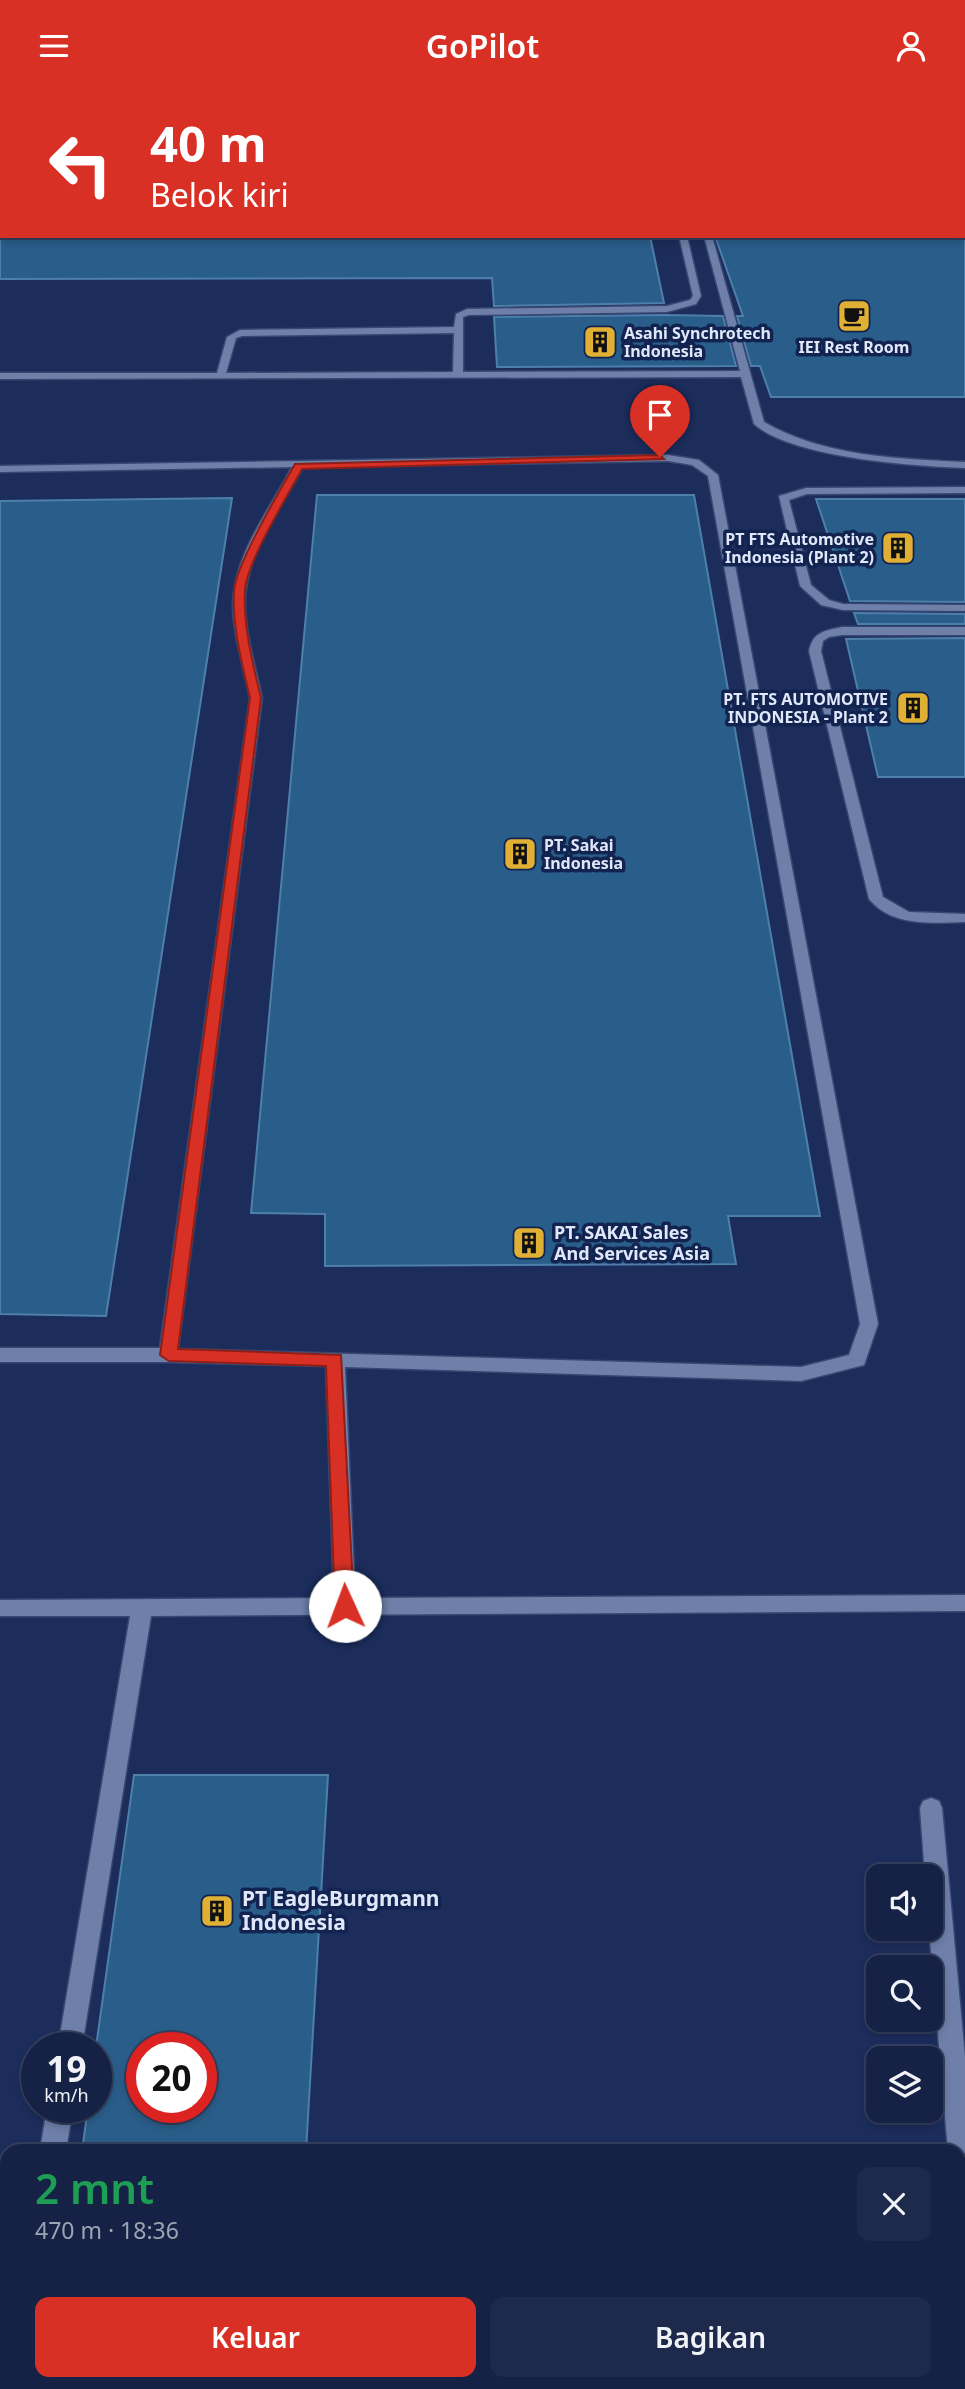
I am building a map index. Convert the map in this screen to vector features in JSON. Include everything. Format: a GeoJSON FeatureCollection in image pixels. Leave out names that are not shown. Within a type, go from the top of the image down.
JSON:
{"type":"FeatureCollection","features":[{"type":"Feature","properties":{"kind":"lane"},"geometry":{"type":"LineString","coordinates":[[458,375],[459,316],[483,310],[647,309],[683,306],[693,302],[697,296],[683,238]]}},
{"type":"Feature","properties":{"kind":"lane"},"geometry":{"type":"LineString","coordinates":[[709,238],[759,424],[771,433],[905,461],[965,465]]}},
{"type":"Feature","properties":{"kind":"lane"},"geometry":{"type":"LineString","coordinates":[[219,377],[232,337],[240,333],[458,330]]}},
{"type":"Feature","properties":{"kind":"lane"},"geometry":{"type":"LineString","coordinates":[[0,376],[745,375]]}},
{"type":"Feature","properties":{"kind":"lane"},"geometry":{"type":"LineString","coordinates":[[0,469],[298,466],[660,457],[685,458],[703,464],[713,475],[869,1324],[857,1360],[801,1374],[169,1355],[0,1355]]}},
{"type":"Feature","properties":{"kind":"lane"},"geometry":{"type":"LineString","coordinates":[[169,1355],[256,698],[244,647],[239,589],[251,558],[298,466]]}},
{"type":"Feature","properties":{"kind":"lane"},"geometry":{"type":"LineString","coordinates":[[965,490],[806,491],[783,498],[806,586],[825,603],[843,607],[965,608]]}},
{"type":"Feature","properties":{"kind":"lane"},"geometry":{"type":"LineString","coordinates":[[965,631],[842,631],[825,634],[817,640],[815,651],[876,899],[893,914],[907,918],[965,918]]}},
{"type":"Feature","properties":{"kind":"lane"},"geometry":{"type":"LineString","coordinates":[[335,1360],[345,1606]]}},
{"type":"Feature","properties":{"kind":"lane"},"geometry":{"type":"LineString","coordinates":[[0,1608],[965,1603]]}},
{"type":"Feature","properties":{"kind":"lane"},"geometry":{"type":"LineString","coordinates":[[71,2032],[142,1607]]}},
{"type":"Feature","properties":{"kind":"lane"},"geometry":{"type":"LineString","coordinates":[[931,1808],[960,2144]]}},
{"type":"Feature","properties":{"kind":"lane"},"geometry":{"type":"LineString","coordinates":[[54,2144],[57,2123]]}},
{"type":"Feature","properties":{"kind":"building"},"geometry":{"type":"Polygon","coordinates":[[[0,238],[650,238],[664,303],[494,306],[492,278],[0,279],[0,238]]]}},
{"type":"Feature","properties":{"kind":"building","name":"IEI Rest Room"},"geometry":{"type":"Polygon","coordinates":[[[716,238],[965,238],[965,397],[771,397],[760,366],[751,366],[737,316],[743,316],[716,238]]]}},
{"type":"Feature","properties":{"kind":"building","name":"Asahi Synchrotech Indonesia"},"geometry":{"type":"Polygon","coordinates":[[[723,316],[736,366],[497,367],[494,317],[723,316]]]}},
{"type":"Feature","properties":{"kind":"building","name":"PT. Sakai Indonesia"},"geometry":{"type":"Polygon","coordinates":[[[317,495],[694,495],[820,1216],[728,1216],[736,1264],[325,1266],[325,1214],[251,1213],[317,495]]]}},
{"type":"Feature","properties":{"kind":"building"},"geometry":{"type":"Polygon","coordinates":[[[232,498],[106,1316],[0,1314],[0,501],[232,498]]]}},
{"type":"Feature","properties":{"kind":"building","name":"PT FTS Automotive Indonesia (Plant 2)"},"geometry":{"type":"Polygon","coordinates":[[[816,499],[965,499],[965,602],[850,601],[816,499]]]}},
{"type":"Feature","properties":{"kind":"building"},"geometry":{"type":"Polygon","coordinates":[[[854,613],[965,614],[965,624],[858,624],[854,613]]]}},
{"type":"Feature","properties":{"kind":"building","name":"PT. FTS AUTOMOTIVE INDONESIA - Plant 2"},"geometry":{"type":"Polygon","coordinates":[[[965,638],[965,777],[878,777],[846,639],[965,638]]]}},
{"type":"Feature","properties":{"kind":"building","name":"PT EagleBurgmann Indonesia"},"geometry":{"type":"Polygon","coordinates":[[[134,1775],[328,1775],[306,2144],[83,2144],[86,2123],[112,2123],[112,2032],[98,2032],[134,1775]]]}},
{"type":"Feature","properties":{"kind":"place","name":"IEI Rest Room"},"geometry":{"type":"Point","coordinates":[854,316]}},
{"type":"Feature","properties":{"kind":"place","name":"Asahi Synchrotech Indonesia"},"geometry":{"type":"Point","coordinates":[600,342]}},
{"type":"Feature","properties":{"kind":"place","name":"PT FTS Automotive Indonesia (Plant 2)"},"geometry":{"type":"Point","coordinates":[898,548]}},
{"type":"Feature","properties":{"kind":"place","name":"PT. FTS AUTOMOTIVE INDONESIA - Plant 2"},"geometry":{"type":"Point","coordinates":[913,708]}},
{"type":"Feature","properties":{"kind":"place","name":"PT. Sakai Indonesia"},"geometry":{"type":"Point","coordinates":[520,854]}},
{"type":"Feature","properties":{"kind":"place","name":"PT. SAKAI Sales And Services Asia"},"geometry":{"type":"Point","coordinates":[529,1243]}},
{"type":"Feature","properties":{"kind":"place","name":"PT EagleBurgmann Indonesia"},"geometry":{"type":"Point","coordinates":[217,1911]}},
{"type":"Feature","properties":{"kind":"route"},"geometry":{"type":"LineString","coordinates":[[345,1606],[335,1360],[169,1355],[256,698],[244,647],[239,589],[251,558],[298,466],[660,457]]}}]}
